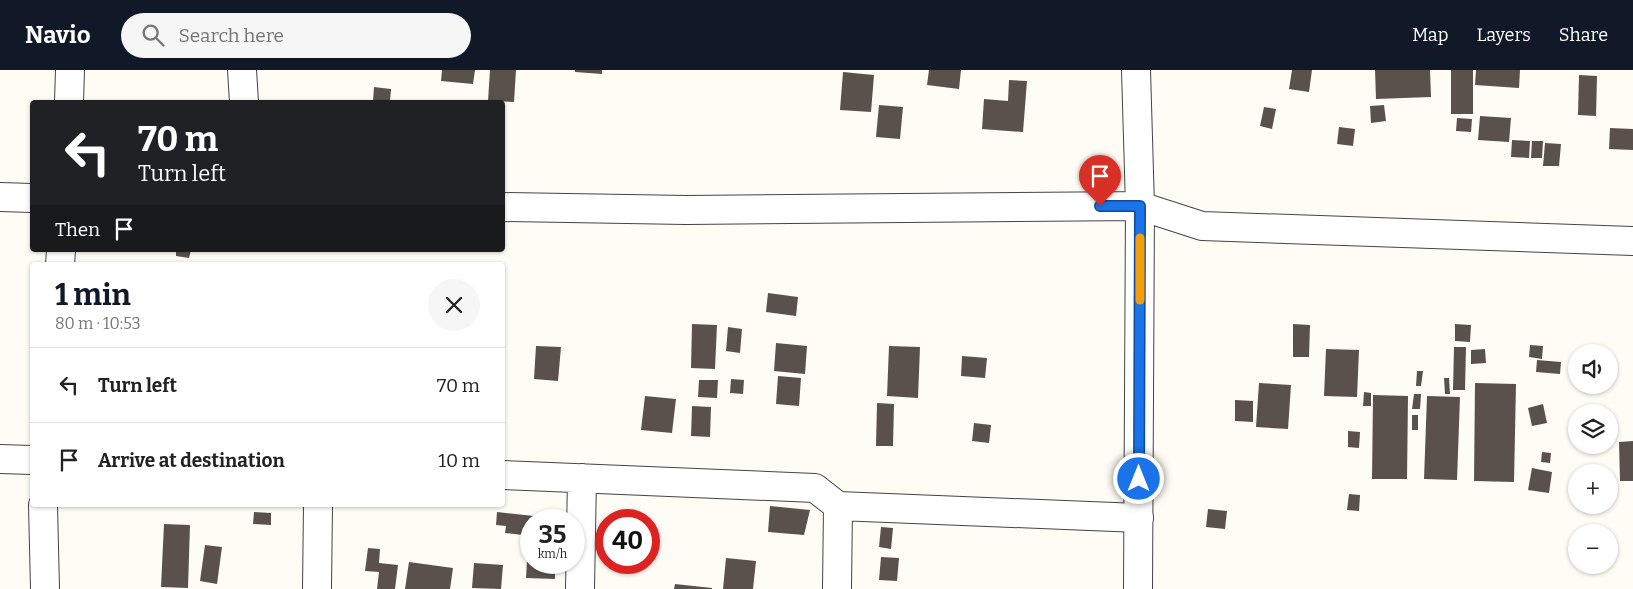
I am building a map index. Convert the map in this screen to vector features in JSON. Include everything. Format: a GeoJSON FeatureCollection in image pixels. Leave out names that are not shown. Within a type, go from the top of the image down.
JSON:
{"type":"FeatureCollection","features":[{"type":"Feature","properties":{"kind":"street"},"geometry":{"type":"LineString","coordinates":[[69,100],[70,70]]}},
{"type":"Feature","properties":{"kind":"street"},"geometry":{"type":"LineString","coordinates":[[242,70],[244,100]]}},
{"type":"Feature","properties":{"kind":"street"},"geometry":{"type":"LineString","coordinates":[[1136,70],[1140,206],[1138,589]]}},
{"type":"Feature","properties":{"kind":"street"},"geometry":{"type":"LineString","coordinates":[[0,197],[30,198]]}},
{"type":"Feature","properties":{"kind":"street"},"geometry":{"type":"LineString","coordinates":[[505,207],[686,210],[1140,206],[1202,226],[1633,242]]}},
{"type":"Feature","properties":{"kind":"street"},"geometry":{"type":"LineString","coordinates":[[0,459],[30,460]]}},
{"type":"Feature","properties":{"kind":"street"},"geometry":{"type":"LineString","coordinates":[[505,476],[815,488],[838,506],[1139,518]]}},
{"type":"Feature","properties":{"kind":"street"},"geometry":{"type":"LineString","coordinates":[[580,589],[582,478]]}},
{"type":"Feature","properties":{"kind":"street"},"geometry":{"type":"LineString","coordinates":[[837,589],[838,506]]}},
{"type":"Feature","properties":{"kind":"street"},"geometry":{"type":"LineString","coordinates":[[43,507],[45,589]]}},
{"type":"Feature","properties":{"kind":"street"},"geometry":{"type":"LineString","coordinates":[[317,589],[318,507]]}},
{"type":"Feature","properties":{"kind":"building"},"geometry":{"type":"Polygon","coordinates":[[[442,70],[475,70],[473,84],[441,81],[442,70]]]}},
{"type":"Feature","properties":{"kind":"building"},"geometry":{"type":"Polygon","coordinates":[[[490,70],[516,70],[514,102],[488,100],[490,70]]]}},
{"type":"Feature","properties":{"kind":"building"},"geometry":{"type":"Polygon","coordinates":[[[575,70],[602,70],[602,74],[575,72],[575,70]]]}},
{"type":"Feature","properties":{"kind":"building"},"geometry":{"type":"Polygon","coordinates":[[[929,70],[961,70],[959,89],[927,85],[929,70]]]}},
{"type":"Feature","properties":{"kind":"building"},"geometry":{"type":"Polygon","coordinates":[[[1292,70],[1312,70],[1309,92],[1289,89],[1292,70]]]}},
{"type":"Feature","properties":{"kind":"building"},"geometry":{"type":"Polygon","coordinates":[[[1375,70],[1430,70],[1431,97],[1376,99],[1375,70]]]}},
{"type":"Feature","properties":{"kind":"building"},"geometry":{"type":"Polygon","coordinates":[[[1451,70],[1473,70],[1473,114],[1451,114],[1451,70]]]}},
{"type":"Feature","properties":{"kind":"building"},"geometry":{"type":"Polygon","coordinates":[[[1476,70],[1520,70],[1519,88],[1475,85],[1476,70]]]}},
{"type":"Feature","properties":{"kind":"building"},"geometry":{"type":"Polygon","coordinates":[[[843,72],[874,75],[871,112],[840,110],[843,72]]]}},
{"type":"Feature","properties":{"kind":"building"},"geometry":{"type":"Polygon","coordinates":[[[1579,75],[1597,76],[1596,116],[1578,115],[1579,75]]]}},
{"type":"Feature","properties":{"kind":"building"},"geometry":{"type":"Polygon","coordinates":[[[1009,80],[1027,81],[1023,132],[982,129],[984,99],[1008,101],[1009,80]]]}},
{"type":"Feature","properties":{"kind":"building"},"geometry":{"type":"Polygon","coordinates":[[[374,87],[391,89],[390,100],[373,100],[374,87]]]}},
{"type":"Feature","properties":{"kind":"building"},"geometry":{"type":"Polygon","coordinates":[[[879,105],[903,107],[900,139],[876,137],[879,105]]]}},
{"type":"Feature","properties":{"kind":"building"},"geometry":{"type":"Polygon","coordinates":[[[1384,105],[1386,121],[1371,123],[1370,106],[1384,105]]]}},
{"type":"Feature","properties":{"kind":"building"},"geometry":{"type":"Polygon","coordinates":[[[1264,107],[1276,109],[1272,129],[1260,126],[1264,107]]]}},
{"type":"Feature","properties":{"kind":"building"},"geometry":{"type":"Polygon","coordinates":[[[1480,116],[1511,118],[1509,142],[1478,140],[1480,116]]]}},
{"type":"Feature","properties":{"kind":"building"},"geometry":{"type":"Polygon","coordinates":[[[1457,118],[1472,119],[1471,132],[1456,131],[1457,118]]]}},
{"type":"Feature","properties":{"kind":"building"},"geometry":{"type":"Polygon","coordinates":[[[1339,127],[1355,129],[1353,146],[1337,144],[1339,127]]]}},
{"type":"Feature","properties":{"kind":"building"},"geometry":{"type":"Polygon","coordinates":[[[1610,128],[1633,129],[1633,150],[1609,149],[1610,128]]]}},
{"type":"Feature","properties":{"kind":"building"},"geometry":{"type":"Polygon","coordinates":[[[1512,140],[1530,141],[1529,158],[1511,157],[1512,140]]]}},
{"type":"Feature","properties":{"kind":"building"},"geometry":{"type":"Polygon","coordinates":[[[1532,141],[1543,141],[1542,158],[1531,158],[1532,141]]]}},
{"type":"Feature","properties":{"kind":"building"},"geometry":{"type":"Polygon","coordinates":[[[1545,143],[1561,144],[1559,166],[1543,166],[1545,143]]]}},
{"type":"Feature","properties":{"kind":"building"},"geometry":{"type":"Polygon","coordinates":[[[176,252],[190,252],[189,258],[176,256],[176,252]]]}},
{"type":"Feature","properties":{"kind":"building"},"geometry":{"type":"Polygon","coordinates":[[[768,293],[798,297],[796,316],[766,312],[768,293]]]}},
{"type":"Feature","properties":{"kind":"building"},"geometry":{"type":"Polygon","coordinates":[[[692,324],[717,325],[715,369],[691,368],[692,324]]]}},
{"type":"Feature","properties":{"kind":"building"},"geometry":{"type":"Polygon","coordinates":[[[1293,324],[1310,325],[1309,357],[1293,357],[1293,324]]]}},
{"type":"Feature","properties":{"kind":"building"},"geometry":{"type":"Polygon","coordinates":[[[1455,324],[1471,325],[1470,342],[1455,341],[1455,324]]]}},
{"type":"Feature","properties":{"kind":"building"},"geometry":{"type":"Polygon","coordinates":[[[728,327],[742,329],[740,353],[726,351],[728,327]]]}},
{"type":"Feature","properties":{"kind":"building"},"geometry":{"type":"Polygon","coordinates":[[[776,343],[807,346],[805,374],[774,371],[776,343]]]}},
{"type":"Feature","properties":{"kind":"building"},"geometry":{"type":"Polygon","coordinates":[[[1530,345],[1543,346],[1542,359],[1529,357],[1530,345]]]}},
{"type":"Feature","properties":{"kind":"building"},"geometry":{"type":"Polygon","coordinates":[[[536,346],[561,347],[558,381],[534,379],[536,346]]]}},
{"type":"Feature","properties":{"kind":"building"},"geometry":{"type":"Polygon","coordinates":[[[889,346],[920,347],[918,398],[887,396],[889,346]]]}},
{"type":"Feature","properties":{"kind":"building"},"geometry":{"type":"Polygon","coordinates":[[[1454,347],[1466,347],[1465,390],[1453,390],[1454,347]]]}},
{"type":"Feature","properties":{"kind":"building"},"geometry":{"type":"Polygon","coordinates":[[[1326,349],[1359,350],[1357,397],[1324,396],[1326,349]]]}},
{"type":"Feature","properties":{"kind":"building"},"geometry":{"type":"Polygon","coordinates":[[[1485,349],[1486,363],[1471,364],[1471,350],[1485,349]]]}},
{"type":"Feature","properties":{"kind":"building"},"geometry":{"type":"Polygon","coordinates":[[[962,356],[987,358],[985,378],[961,376],[962,356]]]}},
{"type":"Feature","properties":{"kind":"building"},"geometry":{"type":"Polygon","coordinates":[[[1537,360],[1561,362],[1560,374],[1536,372],[1537,360]]]}},
{"type":"Feature","properties":{"kind":"building"},"geometry":{"type":"Polygon","coordinates":[[[1417,371],[1423,371],[1421,386],[1416,386],[1417,371]]]}},
{"type":"Feature","properties":{"kind":"building"},"geometry":{"type":"Polygon","coordinates":[[[778,376],[801,378],[799,406],[776,404],[778,376]]]}},
{"type":"Feature","properties":{"kind":"building"},"geometry":{"type":"Polygon","coordinates":[[[1444,378],[1449,378],[1450,394],[1445,394],[1444,378]]]}},
{"type":"Feature","properties":{"kind":"building"},"geometry":{"type":"Polygon","coordinates":[[[731,379],[744,380],[743,394],[730,393],[731,379]]]}},
{"type":"Feature","properties":{"kind":"building"},"geometry":{"type":"Polygon","coordinates":[[[699,380],[718,380],[717,398],[698,397],[699,380]]]}},
{"type":"Feature","properties":{"kind":"building"},"geometry":{"type":"Polygon","coordinates":[[[1259,383],[1291,385],[1288,429],[1256,427],[1259,383]]]}},
{"type":"Feature","properties":{"kind":"building"},"geometry":{"type":"Polygon","coordinates":[[[1475,383],[1516,384],[1514,482],[1474,481],[1475,383]]]}},
{"type":"Feature","properties":{"kind":"building"},"geometry":{"type":"Polygon","coordinates":[[[1364,392],[1371,393],[1371,406],[1363,406],[1364,392]]]}},
{"type":"Feature","properties":{"kind":"building"},"geometry":{"type":"Polygon","coordinates":[[[1414,394],[1421,394],[1420,409],[1412,409],[1414,394]]]}},
{"type":"Feature","properties":{"kind":"building"},"geometry":{"type":"Polygon","coordinates":[[[1373,395],[1408,396],[1407,479],[1372,479],[1373,395]]]}},
{"type":"Feature","properties":{"kind":"building"},"geometry":{"type":"Polygon","coordinates":[[[645,396],[676,399],[672,433],[641,430],[645,396]]]}},
{"type":"Feature","properties":{"kind":"building"},"geometry":{"type":"Polygon","coordinates":[[[1427,396],[1460,397],[1457,480],[1424,479],[1427,396]]]}},
{"type":"Feature","properties":{"kind":"building"},"geometry":{"type":"Polygon","coordinates":[[[1235,400],[1253,401],[1253,422],[1235,421],[1235,400]]]}},
{"type":"Feature","properties":{"kind":"building"},"geometry":{"type":"Polygon","coordinates":[[[877,403],[894,404],[893,446],[876,446],[877,403]]]}},
{"type":"Feature","properties":{"kind":"building"},"geometry":{"type":"Polygon","coordinates":[[[1543,404],[1547,423],[1532,426],[1528,408],[1543,404]]]}},
{"type":"Feature","properties":{"kind":"building"},"geometry":{"type":"Polygon","coordinates":[[[692,406],[711,407],[710,437],[691,436],[692,406]]]}},
{"type":"Feature","properties":{"kind":"building"},"geometry":{"type":"Polygon","coordinates":[[[1412,415],[1418,415],[1418,430],[1412,430],[1412,415]]]}},
{"type":"Feature","properties":{"kind":"building"},"geometry":{"type":"Polygon","coordinates":[[[974,423],[991,425],[989,443],[972,441],[974,423]]]}},
{"type":"Feature","properties":{"kind":"building"},"geometry":{"type":"Polygon","coordinates":[[[1348,431],[1360,432],[1359,448],[1348,447],[1348,431]]]}},
{"type":"Feature","properties":{"kind":"building"},"geometry":{"type":"Polygon","coordinates":[[[1633,441],[1633,481],[1620,481],[1619,442],[1633,441]]]}},
{"type":"Feature","properties":{"kind":"building"},"geometry":{"type":"Polygon","coordinates":[[[1542,452],[1551,453],[1550,463],[1541,462],[1542,452]]]}},
{"type":"Feature","properties":{"kind":"building"},"geometry":{"type":"Polygon","coordinates":[[[1532,468],[1552,472],[1549,493],[1528,490],[1532,468]]]}},
{"type":"Feature","properties":{"kind":"building"},"geometry":{"type":"Polygon","coordinates":[[[1349,494],[1360,495],[1359,511],[1347,510],[1349,494]]]}},
{"type":"Feature","properties":{"kind":"building"},"geometry":{"type":"Polygon","coordinates":[[[770,506],[810,510],[804,535],[768,532],[770,506]]]}},
{"type":"Feature","properties":{"kind":"building"},"geometry":{"type":"Polygon","coordinates":[[[1208,509],[1227,511],[1225,529],[1206,527],[1208,509]]]}},
{"type":"Feature","properties":{"kind":"building"},"geometry":{"type":"Polygon","coordinates":[[[254,512],[271,513],[271,525],[253,524],[254,512]]]}},
{"type":"Feature","properties":{"kind":"building"},"geometry":{"type":"Polygon","coordinates":[[[497,512],[520,514],[520,535],[505,533],[506,526],[496,525],[497,512]]]}},
{"type":"Feature","properties":{"kind":"building"},"geometry":{"type":"Polygon","coordinates":[[[164,524],[190,525],[188,588],[161,587],[164,524]]]}},
{"type":"Feature","properties":{"kind":"building"},"geometry":{"type":"Polygon","coordinates":[[[881,527],[893,528],[891,549],[879,547],[881,527]]]}},
{"type":"Feature","properties":{"kind":"building"},"geometry":{"type":"Polygon","coordinates":[[[205,545],[222,547],[217,584],[200,581],[205,545]]]}},
{"type":"Feature","properties":{"kind":"building"},"geometry":{"type":"Polygon","coordinates":[[[368,548],[380,549],[379,563],[398,565],[395,589],[377,589],[379,572],[365,571],[368,548]]]}},
{"type":"Feature","properties":{"kind":"building"},"geometry":{"type":"Polygon","coordinates":[[[881,557],[899,558],[897,581],[879,580],[881,557]]]}},
{"type":"Feature","properties":{"kind":"building"},"geometry":{"type":"Polygon","coordinates":[[[726,558],[756,561],[753,589],[723,589],[726,558]]]}},
{"type":"Feature","properties":{"kind":"building"},"geometry":{"type":"Polygon","coordinates":[[[409,562],[453,568],[450,589],[405,589],[409,562]]]}},
{"type":"Feature","properties":{"kind":"building"},"geometry":{"type":"Polygon","coordinates":[[[474,563],[503,565],[501,589],[472,588],[474,563]]]}},
{"type":"Feature","properties":{"kind":"building"},"geometry":{"type":"Polygon","coordinates":[[[526,574],[555,574],[555,579],[526,578],[526,574]]]}},
{"type":"Feature","properties":{"kind":"building"},"geometry":{"type":"Polygon","coordinates":[[[675,584],[712,588],[712,589],[674,589],[675,584]]]}},
{"type":"Feature","properties":{"kind":"slow traffic"},"geometry":{"type":"LineString","coordinates":[[1140,238],[1140,300]]}},
{"type":"Feature","properties":{"kind":"route"},"geometry":{"type":"LineString","coordinates":[[1100,206],[1140,206],[1139,479]]}}]}
